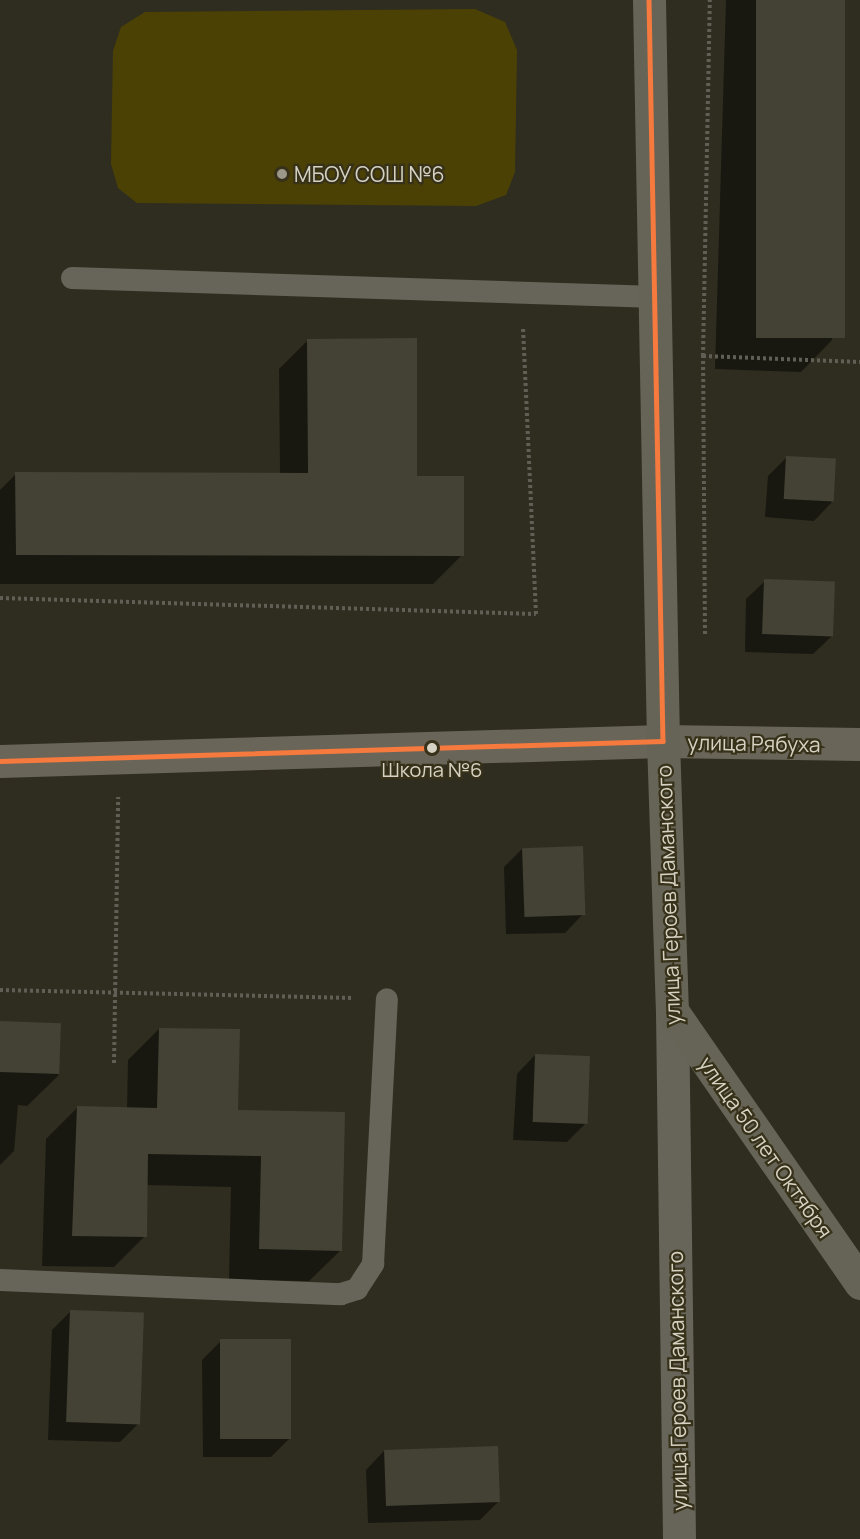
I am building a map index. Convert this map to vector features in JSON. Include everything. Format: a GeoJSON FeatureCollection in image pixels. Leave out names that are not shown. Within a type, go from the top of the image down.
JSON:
{"type":"FeatureCollection","features":[{"type":"Feature","properties":{"kind":"main road","name":"улица Героев Даманского"},"geometry":{"type":"LineString","coordinates":[[650,0],[663,741],[672,1011]]}},
{"type":"Feature","properties":{"kind":"main road","name":"улица Рябуха"},"geometry":{"type":"LineString","coordinates":[[0,761],[122,760],[663,741],[860,744]]}},
{"type":"Feature","properties":{"kind":"main road","name":"улица 50 лет Октября"},"geometry":{"type":"LineString","coordinates":[[672,1011],[860,1282]]}},
{"type":"Feature","properties":{"kind":"street","name":"улица Героев Даманского"},"geometry":{"type":"LineString","coordinates":[[672,1011],[679,1539]]}},
{"type":"Feature","properties":{"kind":"lane"},"geometry":{"type":"LineString","coordinates":[[72,278],[657,297]]}},
{"type":"Feature","properties":{"kind":"lane"},"geometry":{"type":"LineString","coordinates":[[0,1280],[341,1294],[357,1288],[373,1264],[387,999]]}},
{"type":"Feature","properties":{"kind":"path"},"geometry":{"type":"LineString","coordinates":[[705,640],[703,356],[710,0]]}},
{"type":"Feature","properties":{"kind":"path"},"geometry":{"type":"LineString","coordinates":[[0,598],[536,614],[521,294]]}},
{"type":"Feature","properties":{"kind":"path"},"geometry":{"type":"LineString","coordinates":[[703,356],[860,362]]}},
{"type":"Feature","properties":{"kind":"path"},"geometry":{"type":"LineString","coordinates":[[114,1063],[117,810],[122,760]]}},
{"type":"Feature","properties":{"kind":"path"},"geometry":{"type":"LineString","coordinates":[[0,990],[387,999]]}},
{"type":"Feature","properties":{"kind":"shaded area"},"geometry":{"type":"Polygon","coordinates":[[[475,9],[505,22],[517,50],[515,172],[506,195],[476,206],[137,203],[118,188],[111,164],[113,51],[121,27],[145,12],[475,9]]]}},
{"type":"Feature","properties":{"kind":"building"},"geometry":{"type":"Polygon","coordinates":[[[756,0],[845,0],[845,338],[756,338],[756,0]]]}},
{"type":"Feature","properties":{"kind":"building"},"geometry":{"type":"Polygon","coordinates":[[[417,338],[417,476],[464,476],[464,556],[16,555],[15,472],[308,473],[307,339],[417,338]]]}},
{"type":"Feature","properties":{"kind":"building"},"geometry":{"type":"Polygon","coordinates":[[[786,456],[836,459],[834,502],[784,499],[786,456]]]}},
{"type":"Feature","properties":{"kind":"building"},"geometry":{"type":"Polygon","coordinates":[[[764,579],[835,581],[833,636],[762,634],[764,579]]]}},
{"type":"Feature","properties":{"kind":"building"},"geometry":{"type":"Polygon","coordinates":[[[583,846],[585,915],[524,917],[522,848],[583,846]]]}},
{"type":"Feature","properties":{"kind":"building"},"geometry":{"type":"Polygon","coordinates":[[[0,1021],[61,1023],[59,1074],[0,1072],[0,1021]]]}},
{"type":"Feature","properties":{"kind":"building"},"geometry":{"type":"Polygon","coordinates":[[[159,1028],[240,1029],[238,1110],[345,1112],[342,1251],[259,1249],[261,1156],[148,1154],[147,1237],[72,1236],[77,1106],[157,1108],[159,1028]]]}},
{"type":"Feature","properties":{"kind":"building"},"geometry":{"type":"Polygon","coordinates":[[[535,1054],[590,1056],[588,1124],[533,1122],[535,1054]]]}},
{"type":"Feature","properties":{"kind":"building"},"geometry":{"type":"Polygon","coordinates":[[[70,1310],[144,1313],[140,1425],[66,1422],[70,1310]]]}},
{"type":"Feature","properties":{"kind":"building"},"geometry":{"type":"Polygon","coordinates":[[[220,1339],[291,1339],[291,1439],[220,1439],[220,1339]]]}},
{"type":"Feature","properties":{"kind":"building"},"geometry":{"type":"Polygon","coordinates":[[[498,1446],[500,1502],[386,1506],[384,1450],[498,1446]]]}},
{"type":"Feature","properties":{"kind":"transit line"},"geometry":{"type":"LineString","coordinates":[[649,0],[663,741]]}},
{"type":"Feature","properties":{"kind":"transit line"},"geometry":{"type":"LineString","coordinates":[[0,761],[663,741]]}},
{"type":"Feature","properties":{"kind":"place","name":"МБОУ СОШ №6"},"geometry":{"type":"Point","coordinates":[282,174]}},
{"type":"Feature","properties":{"kind":"place","name":"Школа №6"},"geometry":{"type":"Point","coordinates":[432,748]}}]}
